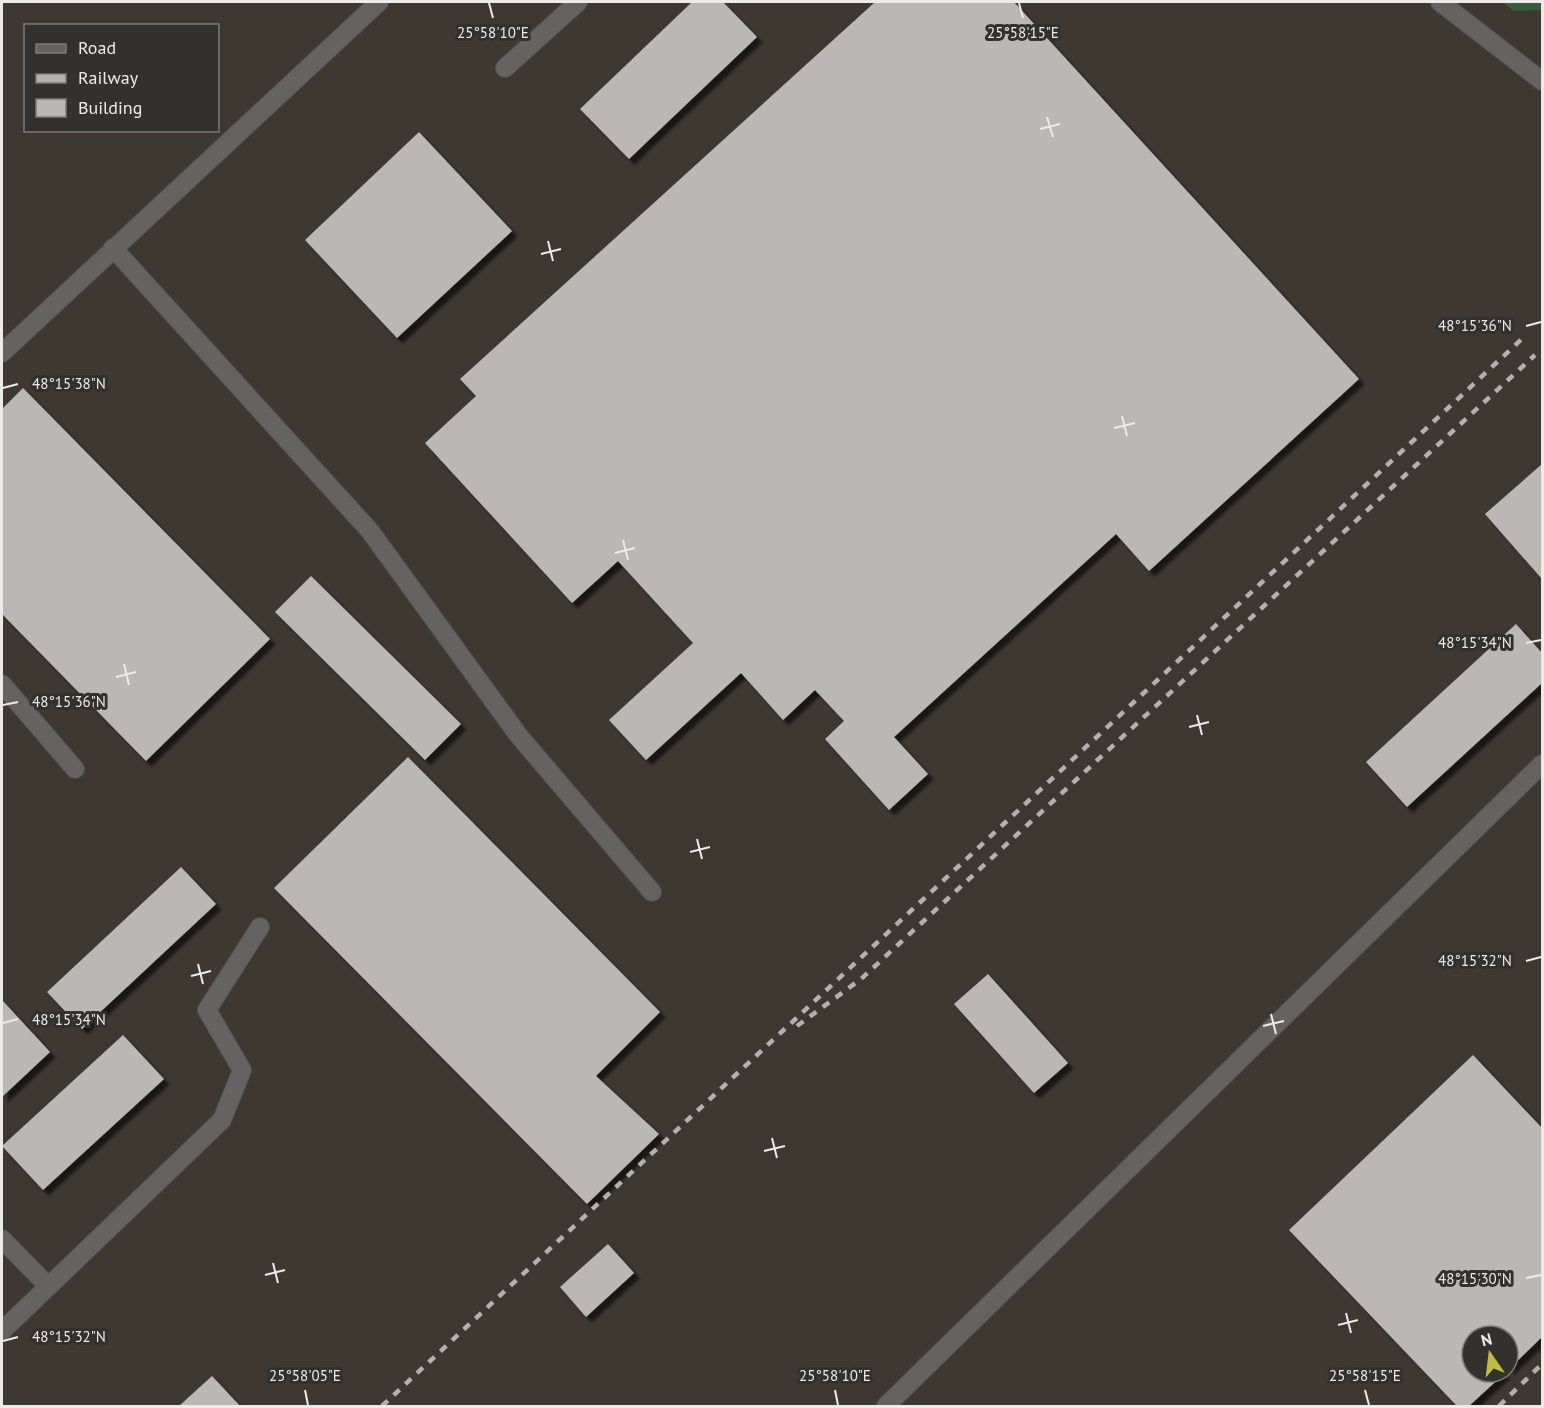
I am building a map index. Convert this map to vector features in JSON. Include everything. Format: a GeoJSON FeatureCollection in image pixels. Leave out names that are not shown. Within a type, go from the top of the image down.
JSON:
{"type":"FeatureCollection","features":[{"type":"Feature","properties":{"kind":"street"},"geometry":{"type":"LineString","coordinates":[[2,353],[112,248],[379,2]]}},
{"type":"Feature","properties":{"kind":"street"},"geometry":{"type":"LineString","coordinates":[[505,68],[578,2]]}},
{"type":"Feature","properties":{"kind":"street"},"geometry":{"type":"LineString","coordinates":[[1440,2],[1542,81]]}},
{"type":"Feature","properties":{"kind":"street"},"geometry":{"type":"LineString","coordinates":[[112,248],[370,531],[519,736],[652,892]]}},
{"type":"Feature","properties":{"kind":"street"},"geometry":{"type":"LineString","coordinates":[[2,684],[75,768]]}},
{"type":"Feature","properties":{"kind":"street"},"geometry":{"type":"LineString","coordinates":[[886,1407],[1542,764]]}},
{"type":"Feature","properties":{"kind":"street"},"geometry":{"type":"LineString","coordinates":[[2,1331],[222,1120],[242,1070],[207,1010],[260,927]]}},
{"type":"Feature","properties":{"kind":"street"},"geometry":{"type":"LineString","coordinates":[[2,1239],[48,1286]]}},
{"type":"Feature","properties":{"kind":"shaded area"},"geometry":{"type":"Polygon","coordinates":[[[2,2],[1502,2],[1514,11],[1542,10],[1542,1406],[2,1406],[2,2]]]}},
{"type":"Feature","properties":{"kind":"green space"},"geometry":{"type":"Polygon","coordinates":[[[1502,2],[1542,2],[1542,10],[1514,11],[1502,2]]]}},
{"type":"Feature","properties":{"kind":"building"},"geometry":{"type":"Polygon","coordinates":[[[692,2],[723,2],[757,37],[629,159],[580,109],[692,2]]]}},
{"type":"Feature","properties":{"kind":"building"},"geometry":{"type":"Polygon","coordinates":[[[875,2],[1014,2],[1359,379],[1149,571],[1116,534],[894,737],[928,774],[889,810],[825,739],[844,721],[815,690],[783,720],[741,673],[646,760],[609,720],[693,643],[618,561],[572,603],[425,443],[476,396],[460,379],[875,2]]]}},
{"type":"Feature","properties":{"kind":"building"},"geometry":{"type":"Polygon","coordinates":[[[419,132],[512,231],[397,338],[305,240],[419,132]]]}},
{"type":"Feature","properties":{"kind":"building"},"geometry":{"type":"Polygon","coordinates":[[[23,388],[270,639],[146,761],[2,614],[2,409],[23,388]]]}},
{"type":"Feature","properties":{"kind":"building"},"geometry":{"type":"Polygon","coordinates":[[[1542,464],[1542,579],[1485,514],[1542,464]]]}},
{"type":"Feature","properties":{"kind":"building"},"geometry":{"type":"Polygon","coordinates":[[[311,576],[461,724],[425,760],[275,612],[311,576]]]}},
{"type":"Feature","properties":{"kind":"building"},"geometry":{"type":"Polygon","coordinates":[[[1516,624],[1542,653],[1542,683],[1407,807],[1366,762],[1516,624]]]}},
{"type":"Feature","properties":{"kind":"building"},"geometry":{"type":"Polygon","coordinates":[[[408,757],[660,1012],[596,1076],[659,1134],[587,1204],[274,888],[408,757]]]}},
{"type":"Feature","properties":{"kind":"building"},"geometry":{"type":"Polygon","coordinates":[[[181,867],[216,904],[82,1029],[47,992],[181,867]]]}},
{"type":"Feature","properties":{"kind":"building"},"geometry":{"type":"Polygon","coordinates":[[[988,974],[1068,1063],[1034,1093],[954,1004],[988,974]]]}},
{"type":"Feature","properties":{"kind":"building"},"geometry":{"type":"Polygon","coordinates":[[[2,1000],[50,1052],[2,1097],[2,1000]]]}},
{"type":"Feature","properties":{"kind":"building"},"geometry":{"type":"Polygon","coordinates":[[[123,1035],[164,1079],[43,1190],[2,1146],[123,1035]]]}},
{"type":"Feature","properties":{"kind":"building"},"geometry":{"type":"Polygon","coordinates":[[[1473,1055],[1542,1128],[1542,1337],[1520,1358],[1520,1324],[1460,1324],[1460,1384],[1493,1384],[1469,1406],[1457,1406],[1289,1230],[1473,1055]]]}},
{"type":"Feature","properties":{"kind":"building"},"geometry":{"type":"Polygon","coordinates":[[[608,1244],[634,1273],[586,1317],[560,1287],[608,1244]]]}},
{"type":"Feature","properties":{"kind":"building"},"geometry":{"type":"Polygon","coordinates":[[[212,1376],[240,1406],[179,1406],[212,1376]]]}},
{"type":"Feature","properties":{"kind":"railway"},"geometry":{"type":"LineString","coordinates":[[382,1406],[1525,336]]}},
{"type":"Feature","properties":{"kind":"railway"},"geometry":{"type":"LineString","coordinates":[[797,1026],[861,979],[1535,355]]}},
{"type":"Feature","properties":{"kind":"railway"},"geometry":{"type":"LineString","coordinates":[[1499,1406],[1542,1364]]}}]}
